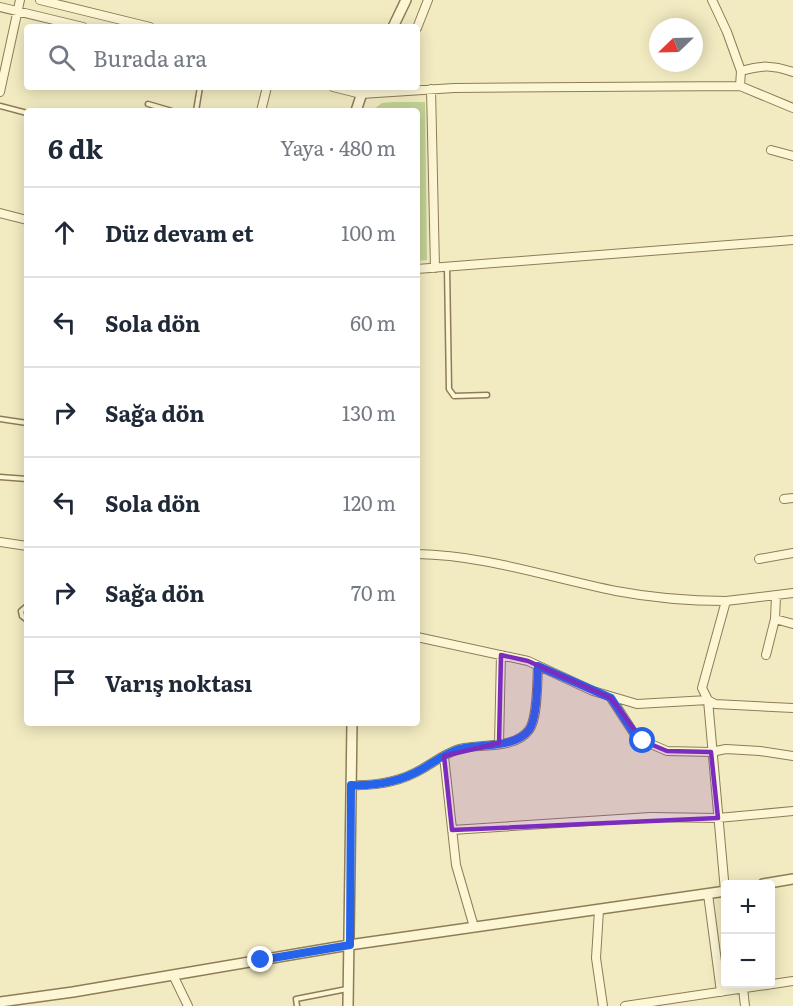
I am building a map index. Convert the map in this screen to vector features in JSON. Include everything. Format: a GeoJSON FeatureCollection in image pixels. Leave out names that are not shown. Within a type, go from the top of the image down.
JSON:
{"type":"FeatureCollection","features":[{"type":"Feature","properties":{"kind":"street"},"geometry":{"type":"LineString","coordinates":[[0,92],[20,0]]}},
{"type":"Feature","properties":{"kind":"street"},"geometry":{"type":"LineString","coordinates":[[40,0],[138,24]]}},
{"type":"Feature","properties":{"kind":"street"},"geometry":{"type":"LineString","coordinates":[[394,24],[406,0]]}},
{"type":"Feature","properties":{"kind":"street"},"geometry":{"type":"LineString","coordinates":[[419,24],[428,0]]}},
{"type":"Feature","properties":{"kind":"street"},"geometry":{"type":"LineString","coordinates":[[712,0],[741,71],[740,86]]}},
{"type":"Feature","properties":{"kind":"street"},"geometry":{"type":"LineString","coordinates":[[0,7],[71,24]]}},
{"type":"Feature","properties":{"kind":"street"},"geometry":{"type":"LineString","coordinates":[[741,71],[766,65],[793,72]]}},
{"type":"Feature","properties":{"kind":"street"},"geometry":{"type":"LineString","coordinates":[[420,89],[740,86],[793,108]]}},
{"type":"Feature","properties":{"kind":"street"},"geometry":{"type":"LineString","coordinates":[[431,89],[435,268]]}},
{"type":"Feature","properties":{"kind":"street"},"geometry":{"type":"LineString","coordinates":[[262,108],[266,90]]}},
{"type":"Feature","properties":{"kind":"street"},"geometry":{"type":"LineString","coordinates":[[357,108],[363,90]]}},
{"type":"Feature","properties":{"kind":"street"},"geometry":{"type":"LineString","coordinates":[[771,150],[793,156]]}},
{"type":"Feature","properties":{"kind":"street"},"geometry":{"type":"LineString","coordinates":[[0,213],[24,219]]}},
{"type":"Feature","properties":{"kind":"street"},"geometry":{"type":"LineString","coordinates":[[420,269],[793,240]]}},
{"type":"Feature","properties":{"kind":"street"},"geometry":{"type":"LineString","coordinates":[[784,499],[793,498]]}},
{"type":"Feature","properties":{"kind":"street"},"geometry":{"type":"LineString","coordinates":[[0,542],[24,546]]}},
{"type":"Feature","properties":{"kind":"street"},"geometry":{"type":"LineString","coordinates":[[759,559],[793,553]]}},
{"type":"Feature","properties":{"kind":"street"},"geometry":{"type":"LineString","coordinates":[[420,554],[436,554],[471,560],[658,598],[726,601],[793,593]]}},
{"type":"Feature","properties":{"kind":"street"},"geometry":{"type":"LineString","coordinates":[[766,655],[775,619],[776,596]]}},
{"type":"Feature","properties":{"kind":"street"},"geometry":{"type":"LineString","coordinates":[[724,880],[708,700],[702,688],[726,601]]}},
{"type":"Feature","properties":{"kind":"street"},"geometry":{"type":"LineString","coordinates":[[775,619],[793,624]]}},
{"type":"Feature","properties":{"kind":"street"},"geometry":{"type":"LineString","coordinates":[[420,638],[528,661],[611,698],[637,704],[708,700],[715,704],[793,708]]}},
{"type":"Feature","properties":{"kind":"street"},"geometry":{"type":"LineString","coordinates":[[499,744],[501,655]]}},
{"type":"Feature","properties":{"kind":"street"},"geometry":{"type":"LineString","coordinates":[[351,785],[375,785],[398,781],[460,749],[499,744],[522,737],[532,726],[538,666]]}},
{"type":"Feature","properties":{"kind":"street"},"geometry":{"type":"LineString","coordinates":[[611,698],[640,740],[668,752],[711,752],[726,749],[793,756]]}},
{"type":"Feature","properties":{"kind":"street"},"geometry":{"type":"LineString","coordinates":[[348,1006],[352,726]]}},
{"type":"Feature","properties":{"kind":"street"},"geometry":{"type":"LineString","coordinates":[[444,756],[460,882],[474,927]]}},
{"type":"Feature","properties":{"kind":"street"},"geometry":{"type":"LineString","coordinates":[[452,830],[650,817],[718,818],[793,811]]}},
{"type":"Feature","properties":{"kind":"street"},"geometry":{"type":"LineString","coordinates":[[775,883],[793,879]]}},
{"type":"Feature","properties":{"kind":"street"},"geometry":{"type":"LineString","coordinates":[[0,1002],[73,992],[350,945],[721,892]]}},
{"type":"Feature","properties":{"kind":"street"},"geometry":{"type":"LineString","coordinates":[[708,894],[721,992]]}},
{"type":"Feature","properties":{"kind":"street"},"geometry":{"type":"LineString","coordinates":[[598,910],[596,958],[603,1006]]}},
{"type":"Feature","properties":{"kind":"street"},"geometry":{"type":"LineString","coordinates":[[173,975],[188,1006]]}},
{"type":"Feature","properties":{"kind":"street"},"geometry":{"type":"LineString","coordinates":[[775,984],[793,981]]}},
{"type":"Feature","properties":{"kind":"street"},"geometry":{"type":"LineString","coordinates":[[625,1006],[743,988],[745,1006]]}},
{"type":"Feature","properties":{"kind":"lane"},"geometry":{"type":"LineString","coordinates":[[196,108],[200,90]]}},
{"type":"Feature","properties":{"kind":"lane"},"geometry":{"type":"LineString","coordinates":[[148,104],[162,108]]}},
{"type":"Feature","properties":{"kind":"lane"},"geometry":{"type":"LineString","coordinates":[[0,106],[24,112]]}},
{"type":"Feature","properties":{"kind":"lane"},"geometry":{"type":"LineString","coordinates":[[447,267],[449,389],[454,396],[487,395]]}},
{"type":"Feature","properties":{"kind":"lane"},"geometry":{"type":"LineString","coordinates":[[0,419],[24,423]]}},
{"type":"Feature","properties":{"kind":"lane"},"geometry":{"type":"LineString","coordinates":[[0,477],[24,479]]}},
{"type":"Feature","properties":{"kind":"lane"},"geometry":{"type":"LineString","coordinates":[[297,1006],[296,999],[348,989]]}},
{"type":"Feature","properties":{"kind":"highlighted area"},"geometry":{"type":"Polygon","coordinates":[[[501,655],[528,661],[611,698],[643,741],[667,751],[711,752],[718,818],[452,830],[444,756],[499,743],[501,655]]]}},
{"type":"Feature","properties":{"kind":"green space"},"geometry":{"type":"Polygon","coordinates":[[[425,102],[427,260],[420,261],[420,108],[375,108],[382,103],[425,102]]]}},
{"type":"Feature","properties":{"kind":"route"},"geometry":{"type":"LineString","coordinates":[[261,960],[350,945],[351,785],[365,786],[398,781],[460,749],[503,744],[522,737],[532,726],[538,666],[611,698],[637,738],[643,741]]}}]}
